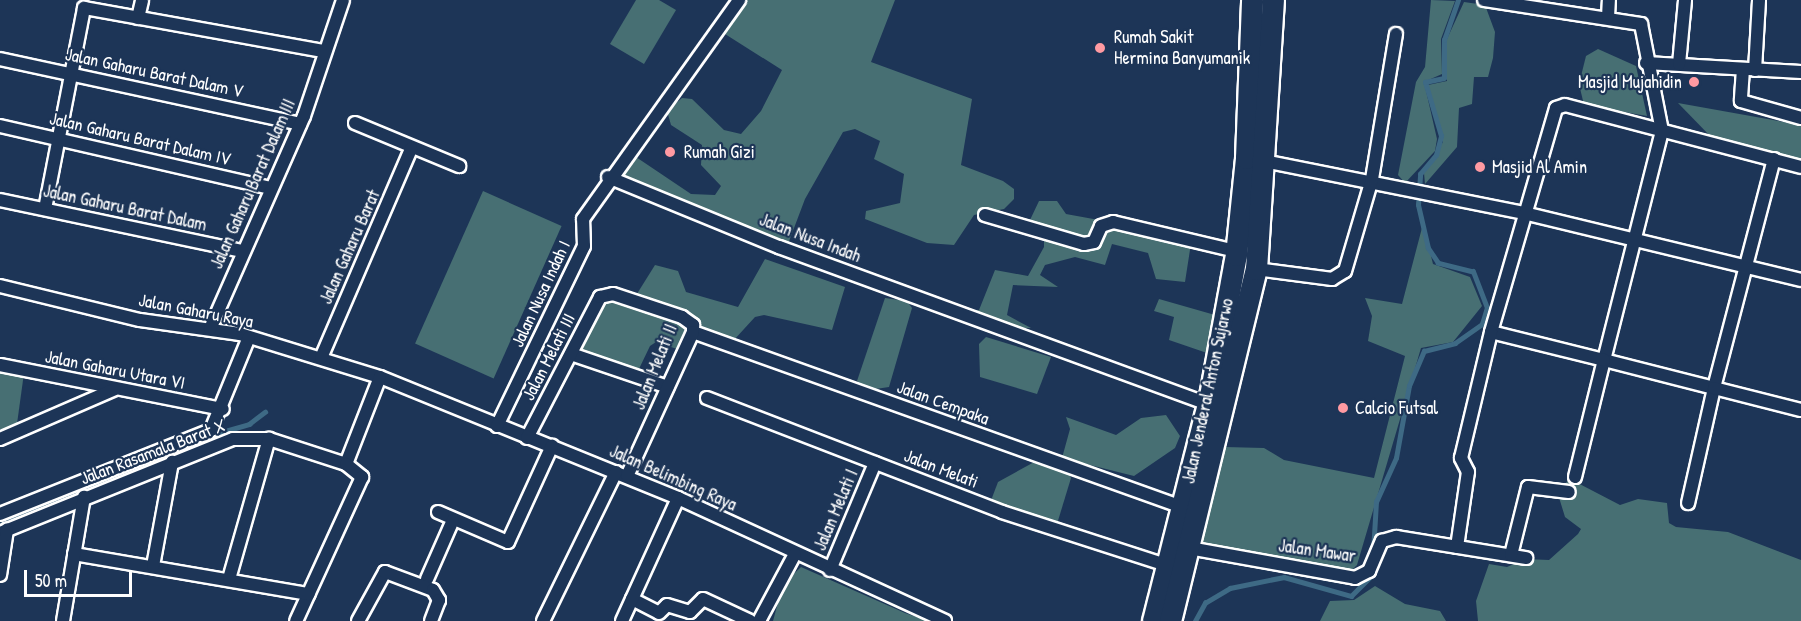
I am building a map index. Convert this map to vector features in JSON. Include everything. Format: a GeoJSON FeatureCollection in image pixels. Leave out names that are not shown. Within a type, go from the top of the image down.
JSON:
{"type":"FeatureCollection","features":[{"type":"Feature","properties":{"kind":"highway","name":"Jalan Jenderal Anton Sujarwo"},"geometry":{"type":"LineString","coordinates":[[1170,621],[1256,269],[1252,0]]}},
{"type":"Feature","properties":{"kind":"highway","name":"Jalan Jenderal Anton Sujarwo"},"geometry":{"type":"LineString","coordinates":[[1153,621],[1208,404],[1236,251],[1256,160],[1273,0]]}},
{"type":"Feature","properties":{"kind":"street"},"geometry":{"type":"LineString","coordinates":[[138,18],[142,0]]}},
{"type":"Feature","properties":{"kind":"street","name":"Jalan Gaharu Barat Dalam III"},"geometry":{"type":"LineString","coordinates":[[210,329],[300,124],[343,0]]}},
{"type":"Feature","properties":{"kind":"street"},"geometry":{"type":"LineString","coordinates":[[608,177],[705,52],[739,0]]}},
{"type":"Feature","properties":{"kind":"street"},"geometry":{"type":"LineString","coordinates":[[1484,0],[1531,3],[1640,22],[1646,63],[1662,131],[1575,477]]}},
{"type":"Feature","properties":{"kind":"street"},"geometry":{"type":"LineString","coordinates":[[1608,17],[1609,0]]}},
{"type":"Feature","properties":{"kind":"street"},"geometry":{"type":"LineString","coordinates":[[1679,64],[1684,0]]}},
{"type":"Feature","properties":{"kind":"street"},"geometry":{"type":"LineString","coordinates":[[1759,0],[1749,69],[1741,101],[1801,118]]}},
{"type":"Feature","properties":{"kind":"street"},"geometry":{"type":"LineString","coordinates":[[45,210],[68,72],[81,12],[86,8],[324,51]]}},
{"type":"Feature","properties":{"kind":"street"},"geometry":{"type":"LineString","coordinates":[[1256,269],[1341,276],[1372,179],[1396,34]]}},
{"type":"Feature","properties":{"kind":"street","name":"Jalan Gaharu Barat Dalam V"},"geometry":{"type":"LineString","coordinates":[[0,59],[300,124]]}},
{"type":"Feature","properties":{"kind":"street"},"geometry":{"type":"LineString","coordinates":[[1646,63],[1801,72]]}},
{"type":"Feature","properties":{"kind":"street"},"geometry":{"type":"LineString","coordinates":[[1457,547],[1468,472],[1461,459],[1491,332],[1556,108],[1565,105],[1801,167]]}},
{"type":"Feature","properties":{"kind":"street"},"geometry":{"type":"LineString","coordinates":[[355,123],[411,149],[459,166]]}},
{"type":"Feature","properties":{"kind":"street","name":"Jalan Gaharu Barat Dalam IV"},"geometry":{"type":"LineString","coordinates":[[0,126],[58,137],[271,188]]}},
{"type":"Feature","properties":{"kind":"street","name":"Jalan Gaharu Barat"},"geometry":{"type":"LineString","coordinates":[[321,358],[411,149]]}},
{"type":"Feature","properties":{"kind":"street"},"geometry":{"type":"LineString","coordinates":[[1688,503],[1743,266],[1774,159]]}},
{"type":"Feature","properties":{"kind":"street"},"geometry":{"type":"LineString","coordinates":[[1256,160],[1372,179],[1636,238],[1801,280]]}},
{"type":"Feature","properties":{"kind":"street","name":"Jalan Nusa Indah"},"geometry":{"type":"LineString","coordinates":[[608,177],[819,262],[1208,404]]}},
{"type":"Feature","properties":{"kind":"street","name":"Jalan Nusa Indah I"},"geometry":{"type":"LineString","coordinates":[[497,426],[584,246],[583,219],[608,177]]}},
{"type":"Feature","properties":{"kind":"street","name":"Jalan Gaharu Barat Dalam"},"geometry":{"type":"LineString","coordinates":[[0,200],[243,251]]}},
{"type":"Feature","properties":{"kind":"street"},"geometry":{"type":"LineString","coordinates":[[985,215],[1084,244],[1094,242],[1101,226],[1113,222],[1236,251]]}},
{"type":"Feature","properties":{"kind":"street","name":"Jalan Gaharu Raya"},"geometry":{"type":"LineString","coordinates":[[0,286],[140,320],[210,329],[249,337],[381,378]]}},
{"type":"Feature","properties":{"kind":"street","name":"Jalan Melati II"},"geometry":{"type":"LineString","coordinates":[[543,621],[668,387],[693,332],[693,325],[682,317],[604,295]]}},
{"type":"Feature","properties":{"kind":"street","name":"Jalan Melati III"},"geometry":{"type":"LineString","coordinates":[[527,438],[604,295]]}},
{"type":"Feature","properties":{"kind":"street","name":"Jalan Cempaka"},"geometry":{"type":"LineString","coordinates":[[693,332],[1182,507]]}},
{"type":"Feature","properties":{"kind":"street"},"geometry":{"type":"LineString","coordinates":[[1491,332],[1801,410]]}},
{"type":"Feature","properties":{"kind":"street"},"geometry":{"type":"LineString","coordinates":[[0,514],[211,430],[223,409],[249,337]]}},
{"type":"Feature","properties":{"kind":"street"},"geometry":{"type":"LineString","coordinates":[[572,354],[668,387]]}},
{"type":"Feature","properties":{"kind":"street","name":"Jalan Gaharu Utara VI"},"geometry":{"type":"LineString","coordinates":[[0,365],[223,409]]}},
{"type":"Feature","properties":{"kind":"street"},"geometry":{"type":"LineString","coordinates":[[296,621],[362,487],[351,466],[381,378]]}},
{"type":"Feature","properties":{"kind":"street","name":"Jalan Belimbing Raya"},"geometry":{"type":"LineString","coordinates":[[381,378],[678,498],[795,554],[945,621]]}},
{"type":"Feature","properties":{"kind":"street"},"geometry":{"type":"LineString","coordinates":[[0,440],[116,389]]}},
{"type":"Feature","properties":{"kind":"street","name":"Jalan Melati"},"geometry":{"type":"LineString","coordinates":[[707,398],[1002,512],[1166,565]]}},
{"type":"Feature","properties":{"kind":"street","name":"Jalan Rasamala Barat X"},"geometry":{"type":"LineString","coordinates":[[4,531],[233,439],[269,439],[351,466]]}},
{"type":"Feature","properties":{"kind":"street"},"geometry":{"type":"LineString","coordinates":[[229,579],[269,439]]}},
{"type":"Feature","properties":{"kind":"street"},"geometry":{"type":"LineString","coordinates":[[438,512],[508,542],[552,446]]}},
{"type":"Feature","properties":{"kind":"street"},"geometry":{"type":"LineString","coordinates":[[153,566],[172,462]]}},
{"type":"Feature","properties":{"kind":"street","name":"Jalan Melati I"},"geometry":{"type":"LineString","coordinates":[[830,570],[875,463]]}},
{"type":"Feature","properties":{"kind":"street"},"geometry":{"type":"LineString","coordinates":[[1511,555],[1528,487],[1569,492]]}},
{"type":"Feature","properties":{"kind":"street"},"geometry":{"type":"LineString","coordinates":[[63,621],[84,497]]}},
{"type":"Feature","properties":{"kind":"street"},"geometry":{"type":"LineString","coordinates":[[622,621],[678,498]]}},
{"type":"Feature","properties":{"kind":"street"},"geometry":{"type":"LineString","coordinates":[[427,579],[453,520]]}},
{"type":"Feature","properties":{"kind":"street"},"geometry":{"type":"LineString","coordinates":[[0,575],[4,531]]}},
{"type":"Feature","properties":{"kind":"street","name":"Jalan Mawar"},"geometry":{"type":"LineString","coordinates":[[1189,548],[1355,578],[1369,571],[1382,541],[1396,537],[1526,558]]}},
{"type":"Feature","properties":{"kind":"street"},"geometry":{"type":"LineString","coordinates":[[74,554],[309,594]]}},
{"type":"Feature","properties":{"kind":"street"},"geometry":{"type":"LineString","coordinates":[[759,621],[795,554]]}},
{"type":"Feature","properties":{"kind":"street"},"geometry":{"type":"LineString","coordinates":[[358,621],[385,572],[433,590],[439,600],[431,621]]}},
{"type":"Feature","properties":{"kind":"street"},"geometry":{"type":"LineString","coordinates":[[632,599],[659,613],[667,606],[690,612],[703,599],[750,621]]}},
{"type":"Feature","properties":{"kind":"green space"},"geometry":{"type":"Polygon","coordinates":[[[636,0],[659,0],[676,10],[644,64],[610,44],[636,0]]]}},
{"type":"Feature","properties":{"kind":"green space"},"geometry":{"type":"Polygon","coordinates":[[[744,0],[895,0],[871,62],[972,99],[961,165],[1003,181],[1014,189],[1014,199],[1004,209],[974,215],[954,245],[927,243],[865,219],[866,211],[900,203],[904,174],[874,159],[880,141],[855,129],[843,132],[805,199],[788,244],[771,244],[617,172],[633,155],[691,194],[715,195],[721,186],[701,165],[702,145],[671,125],[667,111],[682,98],[692,99],[724,130],[741,134],[761,111],[782,70],[725,34],[744,0]]]}},
{"type":"Feature","properties":{"kind":"green space"},"geometry":{"type":"Polygon","coordinates":[[[1431,0],[1455,1],[1441,39],[1442,74],[1424,82],[1437,139],[1435,151],[1405,183],[1398,175],[1416,82],[1425,67],[1431,0]]]}},
{"type":"Feature","properties":{"kind":"green space"},"geometry":{"type":"Polygon","coordinates":[[[1464,2],[1485,5],[1495,32],[1493,58],[1488,77],[1474,77],[1472,104],[1459,108],[1457,147],[1425,184],[1424,173],[1443,142],[1428,85],[1447,81],[1447,39],[1464,2]]]}},
{"type":"Feature","properties":{"kind":"green space"},"geometry":{"type":"Polygon","coordinates":[[[1598,49],[1636,66],[1647,116],[1584,105],[1579,84],[1586,56],[1598,49]]]}},
{"type":"Feature","properties":{"kind":"green space"},"geometry":{"type":"Polygon","coordinates":[[[1678,103],[1801,125],[1801,164],[1713,139],[1678,103]]]}},
{"type":"Feature","properties":{"kind":"green space"},"geometry":{"type":"Polygon","coordinates":[[[483,191],[562,226],[494,379],[415,344],[483,191]]]}},
{"type":"Feature","properties":{"kind":"green space"},"geometry":{"type":"Polygon","coordinates":[[[1039,201],[1057,201],[1066,214],[1192,237],[1185,282],[1156,279],[1148,253],[1112,244],[1105,265],[1075,257],[1045,265],[1040,275],[1058,287],[1013,285],[1007,315],[1031,328],[1013,328],[966,310],[979,310],[995,270],[1028,276],[1044,247],[1044,238],[1030,220],[1039,201]]]}},
{"type":"Feature","properties":{"kind":"green space"},"geometry":{"type":"Polygon","coordinates":[[[1423,224],[1433,264],[1470,277],[1482,306],[1453,342],[1421,348],[1357,565],[1349,573],[1204,545],[1200,541],[1213,468],[1225,447],[1264,448],[1284,460],[1374,478],[1405,356],[1368,341],[1372,316],[1365,298],[1402,304],[1423,224]]]}},
{"type":"Feature","properties":{"kind":"green space"},"geometry":{"type":"Polygon","coordinates":[[[765,259],[845,287],[832,330],[764,315],[755,317],[733,341],[691,325],[677,349],[656,342],[650,346],[638,371],[592,358],[579,349],[599,296],[635,297],[655,265],[678,271],[686,292],[738,307],[765,259]]]}},
{"type":"Feature","properties":{"kind":"green space"},"geometry":{"type":"Polygon","coordinates":[[[885,298],[907,301],[912,308],[889,387],[869,390],[857,381],[885,298]]]}},
{"type":"Feature","properties":{"kind":"green space"},"geometry":{"type":"Polygon","coordinates":[[[1159,299],[1215,315],[1207,353],[1169,340],[1174,317],[1154,311],[1159,299]]]}},
{"type":"Feature","properties":{"kind":"green space"},"geometry":{"type":"Polygon","coordinates":[[[986,337],[1051,357],[1037,394],[980,377],[979,344],[986,337]]]}},
{"type":"Feature","properties":{"kind":"green space"},"geometry":{"type":"Polygon","coordinates":[[[0,369],[24,373],[16,431],[0,429],[0,369]]]}},
{"type":"Feature","properties":{"kind":"green space"},"geometry":{"type":"Polygon","coordinates":[[[1166,415],[1180,436],[1175,448],[1134,476],[1062,458],[1070,429],[1066,417],[1116,435],[1141,418],[1166,415]]]}},
{"type":"Feature","properties":{"kind":"green space"},"geometry":{"type":"Polygon","coordinates":[[[1036,461],[1067,470],[1071,478],[1057,524],[990,503],[998,482],[1036,461]]]}},
{"type":"Feature","properties":{"kind":"green space"},"geometry":{"type":"Polygon","coordinates":[[[1570,479],[1620,505],[1638,499],[1667,503],[1669,523],[1676,527],[1728,532],[1801,560],[1801,621],[1478,621],[1476,601],[1489,564],[1507,567],[1525,559],[1549,560],[1578,534],[1581,529],[1565,517],[1557,491],[1570,479]]]}},
{"type":"Feature","properties":{"kind":"green space"},"geometry":{"type":"Polygon","coordinates":[[[801,567],[928,621],[773,621],[783,584],[801,567]]]}},
{"type":"Feature","properties":{"kind":"green space"},"geometry":{"type":"Polygon","coordinates":[[[1375,586],[1405,604],[1440,611],[1446,621],[1320,621],[1330,601],[1354,600],[1375,586]]]}},
{"type":"Feature","properties":{"kind":"waterway"},"geometry":{"type":"LineString","coordinates":[[1373,552],[1376,502],[1396,458],[1409,386],[1424,351],[1455,343],[1482,324],[1487,308],[1473,272],[1438,263],[1428,248],[1418,205],[1420,174],[1436,155],[1441,136],[1425,82],[1444,78],[1444,40],[1458,0]]}},
{"type":"Feature","properties":{"kind":"waterway"},"geometry":{"type":"LineString","coordinates":[[211,435],[249,424],[265,412]]}},
{"type":"Feature","properties":{"kind":"waterway"},"geometry":{"type":"LineString","coordinates":[[0,525],[170,453]]}},
{"type":"Feature","properties":{"kind":"waterway"},"geometry":{"type":"LineString","coordinates":[[1195,621],[1205,603],[1230,588],[1284,577],[1351,596],[1372,575]]}},
{"type":"Feature","properties":{"kind":"place","name":"Rumah Sakit Hermina Banyumanik"},"geometry":{"type":"Point","coordinates":[1100,48]}},
{"type":"Feature","properties":{"kind":"place","name":"Masjid Mujahidin"},"geometry":{"type":"Point","coordinates":[1694,82]}},
{"type":"Feature","properties":{"kind":"place","name":"Rumah Gizi"},"geometry":{"type":"Point","coordinates":[670,152]}},
{"type":"Feature","properties":{"kind":"place","name":"Masjid Al Amin"},"geometry":{"type":"Point","coordinates":[1480,167]}},
{"type":"Feature","properties":{"kind":"place","name":"Calcio Futsal"},"geometry":{"type":"Point","coordinates":[1343,408]}}]}
